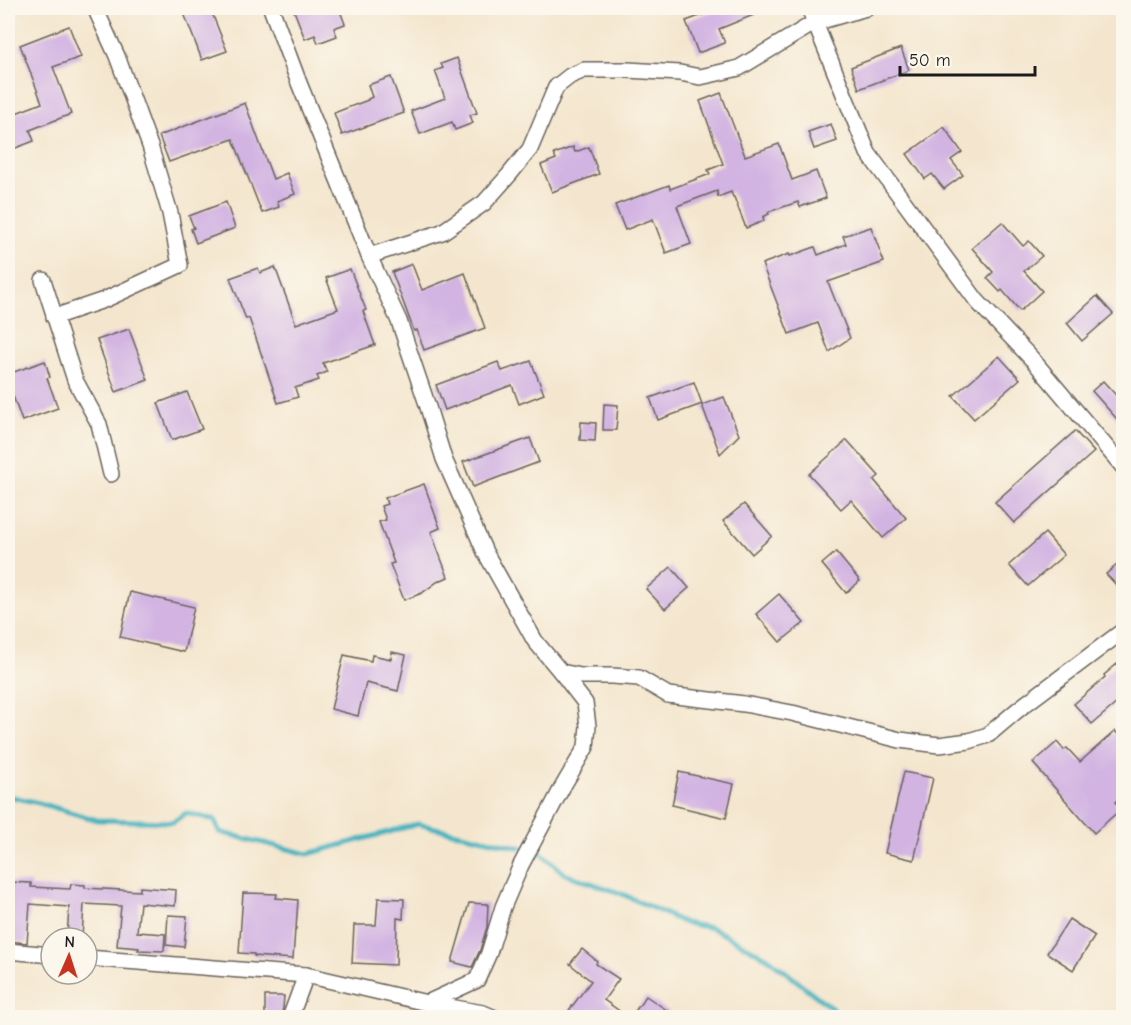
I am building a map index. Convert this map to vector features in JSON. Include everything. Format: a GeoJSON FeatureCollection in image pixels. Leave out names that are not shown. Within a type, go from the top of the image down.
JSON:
{"type":"FeatureCollection","features":[{"type":"Feature","properties":{"kind":"street"},"geometry":{"type":"LineString","coordinates":[[54,317],[104,300],[180,264],[170,213],[150,146],[117,56],[95,8]]}},
{"type":"Feature","properties":{"kind":"street"},"geometry":{"type":"LineString","coordinates":[[271,8],[369,256],[399,321],[428,404],[444,459],[485,552],[535,641],[585,703],[588,726],[586,747],[521,866],[503,907],[489,953],[477,980],[427,1003]]}},
{"type":"Feature","properties":{"kind":"street"},"geometry":{"type":"LineString","coordinates":[[809,8],[868,153],[977,301],[1032,358],[1124,468]]}},
{"type":"Feature","properties":{"kind":"street"},"geometry":{"type":"LineString","coordinates":[[369,256],[442,232],[484,203],[530,149],[556,87],[570,76],[584,70],[648,71],[700,76],[718,73],[739,68],[814,23],[866,8]]}},
{"type":"Feature","properties":{"kind":"street"},"geometry":{"type":"LineString","coordinates":[[43,280],[75,380],[99,424],[111,474]]}},
{"type":"Feature","properties":{"kind":"street"},"geometry":{"type":"LineString","coordinates":[[561,672],[581,676],[639,678],[668,695],[744,704],[792,713],[900,740],[939,745],[969,741],[988,735],[1020,708],[1124,630]]}},
{"type":"Feature","properties":{"kind":"street"},"geometry":{"type":"LineString","coordinates":[[8,951],[39,954]]}},
{"type":"Feature","properties":{"kind":"street"},"geometry":{"type":"LineString","coordinates":[[99,959],[306,975],[486,1016]]}},
{"type":"Feature","properties":{"kind":"street"},"geometry":{"type":"LineString","coordinates":[[290,1017],[306,975]]}},
{"type":"Feature","properties":{"kind":"building"},"geometry":{"type":"Polygon","coordinates":[[[182,8],[210,8],[227,51],[202,60],[182,8]]]}},
{"type":"Feature","properties":{"kind":"building"},"geometry":{"type":"Polygon","coordinates":[[[293,8],[339,8],[345,24],[334,28],[337,36],[318,43],[315,35],[305,39],[293,8]]]}},
{"type":"Feature","properties":{"kind":"building"},"geometry":{"type":"Polygon","coordinates":[[[721,8],[771,8],[719,29],[725,43],[698,53],[686,21],[721,8]]]}},
{"type":"Feature","properties":{"kind":"building"},"geometry":{"type":"Polygon","coordinates":[[[69,26],[81,57],[53,67],[71,114],[30,130],[34,141],[8,151],[8,116],[42,103],[20,45],[69,26]]]}},
{"type":"Feature","properties":{"kind":"building"},"geometry":{"type":"Polygon","coordinates":[[[901,48],[909,70],[859,89],[851,67],[901,48]]]}},
{"type":"Feature","properties":{"kind":"building"},"geometry":{"type":"Polygon","coordinates":[[[457,58],[477,113],[470,115],[473,123],[455,130],[452,122],[420,134],[411,111],[445,98],[435,71],[443,68],[441,64],[457,58]]]}},
{"type":"Feature","properties":{"kind":"building"},"geometry":{"type":"Polygon","coordinates":[[[391,77],[404,113],[342,135],[334,113],[368,100],[372,97],[368,85],[391,77]]]}},
{"type":"Feature","properties":{"kind":"building"},"geometry":{"type":"Polygon","coordinates":[[[721,93],[745,156],[779,144],[792,180],[816,171],[826,198],[800,207],[798,202],[768,212],[769,214],[763,217],[764,221],[746,228],[731,192],[718,197],[717,191],[677,206],[691,244],[666,253],[653,219],[625,230],[615,205],[669,185],[670,189],[710,174],[708,170],[723,164],[700,101],[721,93]]]}},
{"type":"Feature","properties":{"kind":"building"},"geometry":{"type":"Polygon","coordinates":[[[245,103],[273,179],[287,173],[295,194],[277,201],[279,207],[262,213],[233,139],[169,162],[159,136],[245,103]]]}},
{"type":"Feature","properties":{"kind":"building"},"geometry":{"type":"Polygon","coordinates":[[[831,124],[837,141],[814,149],[808,132],[831,124]]]}},
{"type":"Feature","properties":{"kind":"building"},"geometry":{"type":"Polygon","coordinates":[[[944,127],[962,152],[951,160],[963,175],[944,189],[932,174],[925,179],[907,154],[944,127]]]}},
{"type":"Feature","properties":{"kind":"building"},"geometry":{"type":"Polygon","coordinates":[[[573,147],[575,152],[589,147],[599,174],[552,192],[541,165],[556,159],[554,154],[573,147]]]}},
{"type":"Feature","properties":{"kind":"building"},"geometry":{"type":"Polygon","coordinates":[[[226,202],[235,228],[196,243],[191,229],[194,228],[189,216],[226,202]]]}},
{"type":"Feature","properties":{"kind":"building"},"geometry":{"type":"Polygon","coordinates":[[[1002,222],[1023,246],[1029,241],[1042,256],[1024,271],[1042,291],[1020,311],[1002,290],[1000,292],[987,278],[993,272],[972,248],[1002,222]]]}},
{"type":"Feature","properties":{"kind":"building"},"geometry":{"type":"Polygon","coordinates":[[[871,227],[884,262],[828,282],[850,338],[829,352],[818,323],[789,334],[762,264],[815,247],[818,255],[846,244],[843,236],[871,227]]]}},
{"type":"Feature","properties":{"kind":"building"},"geometry":{"type":"Polygon","coordinates":[[[412,264],[422,290],[465,273],[485,328],[424,350],[417,330],[414,331],[392,272],[412,264]]]}},
{"type":"Feature","properties":{"kind":"building"},"geometry":{"type":"Polygon","coordinates":[[[275,267],[296,324],[338,309],[326,278],[350,269],[366,310],[363,311],[375,345],[323,363],[327,372],[317,376],[319,380],[295,388],[298,397],[278,403],[249,318],[246,319],[230,278],[258,268],[260,273],[275,267]]]}},
{"type":"Feature","properties":{"kind":"building"},"geometry":{"type":"Polygon","coordinates":[[[1097,296],[1113,314],[1082,341],[1067,323],[1097,296]]]}},
{"type":"Feature","properties":{"kind":"building"},"geometry":{"type":"Polygon","coordinates":[[[129,329],[148,380],[116,392],[97,340],[129,329]]]}},
{"type":"Feature","properties":{"kind":"building"},"geometry":{"type":"Polygon","coordinates":[[[999,356],[1020,379],[974,419],[953,396],[999,356]]]}},
{"type":"Feature","properties":{"kind":"building"},"geometry":{"type":"Polygon","coordinates":[[[45,361],[50,377],[47,378],[58,408],[22,421],[8,382],[8,374],[45,361]]]}},
{"type":"Feature","properties":{"kind":"building"},"geometry":{"type":"Polygon","coordinates":[[[531,361],[544,394],[519,404],[512,385],[445,410],[436,385],[498,362],[502,371],[531,361]]]}},
{"type":"Feature","properties":{"kind":"building"},"geometry":{"type":"Polygon","coordinates":[[[1103,381],[1124,404],[1124,427],[1092,391],[1103,381]]]}},
{"type":"Feature","properties":{"kind":"building"},"geometry":{"type":"Polygon","coordinates":[[[694,382],[702,404],[658,420],[650,398],[694,382]]]}},
{"type":"Feature","properties":{"kind":"building"},"geometry":{"type":"Polygon","coordinates":[[[187,392],[202,429],[172,440],[158,403],[187,392]]]}},
{"type":"Feature","properties":{"kind":"building"},"geometry":{"type":"Polygon","coordinates":[[[724,397],[739,435],[720,454],[702,405],[724,397]]]}},
{"type":"Feature","properties":{"kind":"building"},"geometry":{"type":"Polygon","coordinates":[[[604,404],[618,405],[616,430],[603,430],[604,404]]]}},
{"type":"Feature","properties":{"kind":"building"},"geometry":{"type":"Polygon","coordinates":[[[581,422],[596,423],[595,441],[580,440],[581,422]]]}},
{"type":"Feature","properties":{"kind":"building"},"geometry":{"type":"Polygon","coordinates":[[[1075,431],[1094,452],[1014,523],[995,502],[1075,431]]]}},
{"type":"Feature","properties":{"kind":"building"},"geometry":{"type":"Polygon","coordinates":[[[530,438],[539,462],[473,487],[463,462],[530,438]]]}},
{"type":"Feature","properties":{"kind":"building"},"geometry":{"type":"Polygon","coordinates":[[[847,440],[879,476],[874,480],[906,518],[883,538],[851,500],[841,509],[809,474],[847,440]]]}},
{"type":"Feature","properties":{"kind":"building"},"geometry":{"type":"Polygon","coordinates":[[[424,484],[440,528],[431,532],[448,577],[422,593],[404,600],[390,564],[394,563],[379,522],[386,520],[381,506],[387,504],[385,498],[424,484]]]}},
{"type":"Feature","properties":{"kind":"building"},"geometry":{"type":"Polygon","coordinates":[[[744,504],[772,536],[752,554],[723,521],[744,504]]]}},
{"type":"Feature","properties":{"kind":"building"},"geometry":{"type":"Polygon","coordinates":[[[1045,533],[1064,555],[1028,586],[1009,565],[1045,533]]]}},
{"type":"Feature","properties":{"kind":"building"},"geometry":{"type":"Polygon","coordinates":[[[836,552],[860,581],[846,593],[822,564],[836,552]]]}},
{"type":"Feature","properties":{"kind":"building"},"geometry":{"type":"Polygon","coordinates":[[[1124,559],[1124,593],[1106,574],[1124,559]]]}},
{"type":"Feature","properties":{"kind":"building"},"geometry":{"type":"Polygon","coordinates":[[[671,567],[689,588],[665,609],[646,589],[671,567]]]}},
{"type":"Feature","properties":{"kind":"building"},"geometry":{"type":"Polygon","coordinates":[[[130,592],[194,607],[184,652],[120,637],[130,592]]]}},
{"type":"Feature","properties":{"kind":"building"},"geometry":{"type":"Polygon","coordinates":[[[779,594],[804,623],[780,642],[756,614],[779,594]]]}},
{"type":"Feature","properties":{"kind":"building"},"geometry":{"type":"Polygon","coordinates":[[[392,652],[406,655],[398,691],[366,683],[358,716],[331,709],[344,655],[371,661],[372,655],[391,659],[392,652]]]}},
{"type":"Feature","properties":{"kind":"building"},"geometry":{"type":"Polygon","coordinates":[[[1124,658],[1124,697],[1092,724],[1074,704],[1124,658]]]}},
{"type":"Feature","properties":{"kind":"building"},"geometry":{"type":"Polygon","coordinates":[[[1115,731],[1124,740],[1124,794],[1115,802],[1121,809],[1094,833],[1033,763],[1057,742],[1064,750],[1067,748],[1080,762],[1115,731]]]}},
{"type":"Feature","properties":{"kind":"building"},"geometry":{"type":"Polygon","coordinates":[[[679,772],[734,784],[726,818],[672,805],[679,772]]]}},
{"type":"Feature","properties":{"kind":"building"},"geometry":{"type":"Polygon","coordinates":[[[904,772],[933,778],[914,860],[885,853],[904,772]]]}},
{"type":"Feature","properties":{"kind":"building"},"geometry":{"type":"Polygon","coordinates":[[[8,882],[31,883],[31,887],[70,889],[71,884],[85,885],[85,888],[140,891],[140,887],[176,890],[175,906],[140,903],[137,932],[165,934],[164,951],[117,946],[121,906],[84,904],[83,926],[68,926],[69,907],[30,904],[27,943],[8,941],[8,882]]]}},
{"type":"Feature","properties":{"kind":"building"},"geometry":{"type":"Polygon","coordinates":[[[243,893],[277,894],[276,898],[298,900],[293,959],[239,953],[243,893]]]}},
{"type":"Feature","properties":{"kind":"building"},"geometry":{"type":"Polygon","coordinates":[[[378,898],[404,899],[403,919],[397,918],[396,965],[352,963],[354,925],[376,925],[378,898]]]}},
{"type":"Feature","properties":{"kind":"building"},"geometry":{"type":"Polygon","coordinates":[[[469,903],[488,904],[487,927],[472,967],[452,962],[469,903]]]}},
{"type":"Feature","properties":{"kind":"building"},"geometry":{"type":"Polygon","coordinates":[[[168,915],[187,916],[184,947],[166,945],[168,915]]]}},
{"type":"Feature","properties":{"kind":"building"},"geometry":{"type":"Polygon","coordinates":[[[1069,919],[1095,936],[1073,970],[1047,953],[1069,919]]]}},
{"type":"Feature","properties":{"kind":"building"},"geometry":{"type":"Polygon","coordinates":[[[582,949],[597,961],[596,964],[619,979],[604,1000],[628,1017],[564,1017],[591,981],[570,964],[582,949]]]}},
{"type":"Feature","properties":{"kind":"building"},"geometry":{"type":"Polygon","coordinates":[[[265,996],[284,996],[281,1017],[265,1017],[265,996]]]}},
{"type":"Feature","properties":{"kind":"building"},"geometry":{"type":"Polygon","coordinates":[[[646,996],[677,1017],[631,1017],[646,996]]]}},
{"type":"Feature","properties":{"kind":"waterway"},"geometry":{"type":"LineString","coordinates":[[8,796],[97,820],[173,822],[186,813],[215,820],[219,832],[308,854],[418,824],[540,852],[565,874],[620,893],[685,923],[712,928],[768,958],[844,1018]]}}]}
